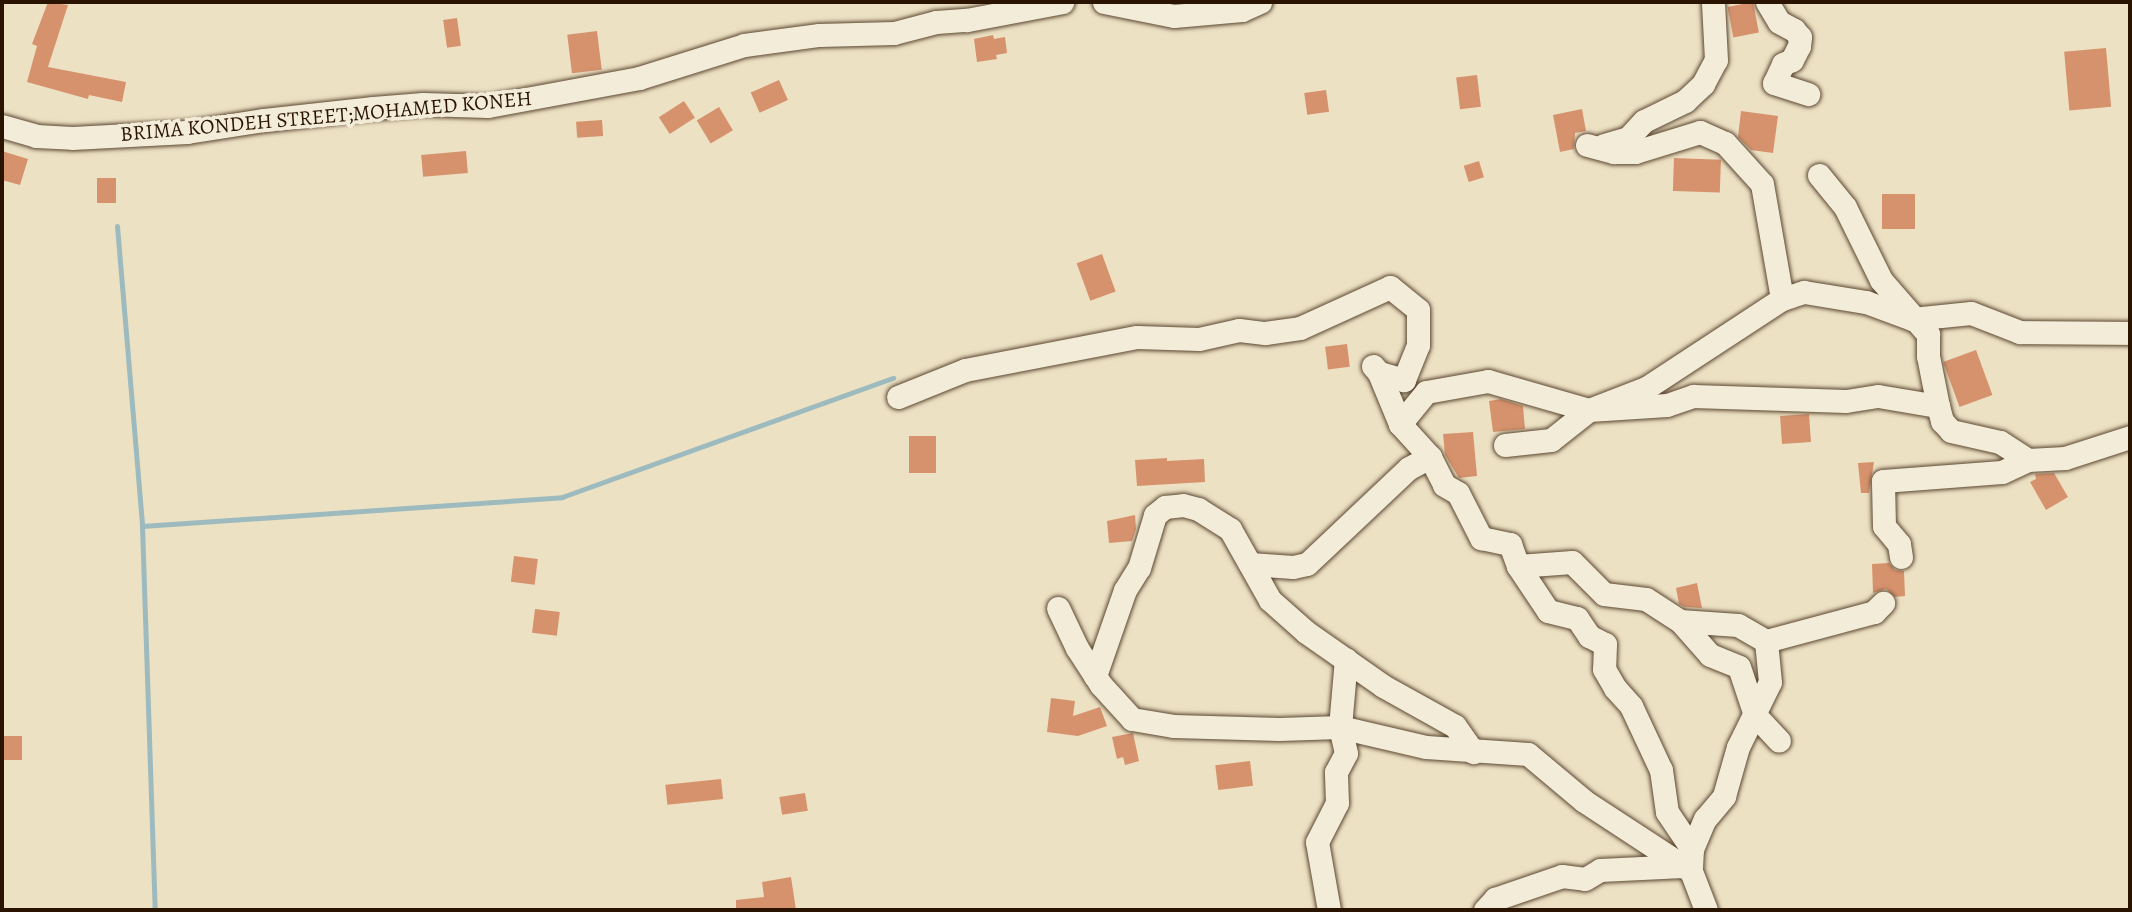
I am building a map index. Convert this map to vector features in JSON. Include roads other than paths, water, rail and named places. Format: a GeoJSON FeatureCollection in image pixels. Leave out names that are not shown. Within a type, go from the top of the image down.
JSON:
{"type":"FeatureCollection","features":[{"type":"Feature","properties":{"kind":"street","name":"BRIMA KONDEH STREET;MOHAMED KONEH"},"geometry":{"type":"LineString","coordinates":[[2,125],[36,136],[72,138],[187,132],[264,120],[423,104],[488,106],[639,78],[744,45],[819,35],[894,33],[936,22],[967,20],[1062,2]]}},
{"type":"Feature","properties":{"kind":"street"},"geometry":{"type":"LineString","coordinates":[[1104,2],[1174,16],[1242,10],[1260,2]]}},
{"type":"Feature","properties":{"kind":"street"},"geometry":{"type":"LineString","coordinates":[[1713,2],[1716,60],[1703,84],[1685,101],[1644,121],[1628,138],[1594,146],[1614,152],[1635,152],[1700,132],[1725,143],[1762,184],[1782,299]]}},
{"type":"Feature","properties":{"kind":"street"},"geometry":{"type":"LineString","coordinates":[[1767,2],[1779,22],[1794,30],[1800,37],[1792,60],[1783,64],[1774,83],[1808,94]]}},
{"type":"Feature","properties":{"kind":"street"},"geometry":{"type":"LineString","coordinates":[[1819,176],[1845,207],[1881,280],[1928,334],[1928,356],[1942,421],[1951,431],[2000,442],[2028,460]]}},
{"type":"Feature","properties":{"kind":"street"},"geometry":{"type":"LineString","coordinates":[[898,397],[965,370],[1123,339],[1199,339],[1239,330],[1265,333],[1300,328],[1390,287],[1418,310],[1419,345],[1404,380]]}},
{"type":"Feature","properties":{"kind":"street"},"geometry":{"type":"LineString","coordinates":[[1505,445],[1552,440],[1589,410],[1646,388],[1782,299],[1804,292],[1866,302],[1912,318],[1971,313],[2020,332],[2130,333]]}},
{"type":"Feature","properties":{"kind":"street"},"geometry":{"type":"LineString","coordinates":[[1426,392],[1418,381],[1404,380],[1376,370],[1400,424],[1430,457],[1444,485],[1458,493],[1481,538],[1510,544],[1517,566],[1548,611],[1577,618],[1589,636],[1605,644],[1604,669],[1615,688],[1631,706],[1661,770],[1667,812],[1706,910]]}},
{"type":"Feature","properties":{"kind":"street"},"geometry":{"type":"LineString","coordinates":[[1400,424],[1426,392],[1488,381],[1589,410],[1667,405],[1693,396],[1846,401],[1878,396],[1938,406]]}},
{"type":"Feature","properties":{"kind":"street"},"geometry":{"type":"LineString","coordinates":[[1901,556],[1899,544],[1884,526],[1883,481],[2002,472],[2028,460],[2065,458],[2130,437]]}},
{"type":"Feature","properties":{"kind":"street"},"geometry":{"type":"LineString","coordinates":[[1250,564],[1293,567],[1307,564],[1409,468],[1430,457]]}},
{"type":"Feature","properties":{"kind":"street"},"geometry":{"type":"LineString","coordinates":[[1473,752],[1455,726],[1382,687],[1306,632],[1270,600],[1230,529],[1198,509],[1183,505],[1165,506],[1154,515],[1139,568],[1125,590],[1095,676],[1132,719],[1187,726],[1279,729],[1340,727],[1426,747],[1473,752],[1528,754],[1584,801],[1689,862]]}},
{"type":"Feature","properties":{"kind":"street"},"geometry":{"type":"LineString","coordinates":[[1517,566],[1572,562],[1604,594],[1646,599],[1680,621],[1710,655],[1739,667],[1755,715],[1779,741]]}},
{"type":"Feature","properties":{"kind":"street"},"geometry":{"type":"LineString","coordinates":[[1680,621],[1738,625],[1766,641],[1874,612],[1883,604]]}},
{"type":"Feature","properties":{"kind":"street"},"geometry":{"type":"LineString","coordinates":[[1689,862],[1705,820],[1724,796],[1738,747],[1770,682],[1766,641]]}},
{"type":"Feature","properties":{"kind":"street"},"geometry":{"type":"LineString","coordinates":[[1329,910],[1317,842],[1337,803],[1336,772],[1346,753],[1340,727],[1346,659]]}},
{"type":"Feature","properties":{"kind":"street"},"geometry":{"type":"LineString","coordinates":[[1485,910],[1495,898],[1562,876],[1585,879],[1600,870],[1689,862]]}},
{"type":"Feature","properties":{"kind":"waterway"},"geometry":{"type":"LineString","coordinates":[[117,226],[142,526],[155,910]]}},
{"type":"Feature","properties":{"kind":"waterway"},"geometry":{"type":"LineString","coordinates":[[142,526],[562,497],[893,378]]}}]}
